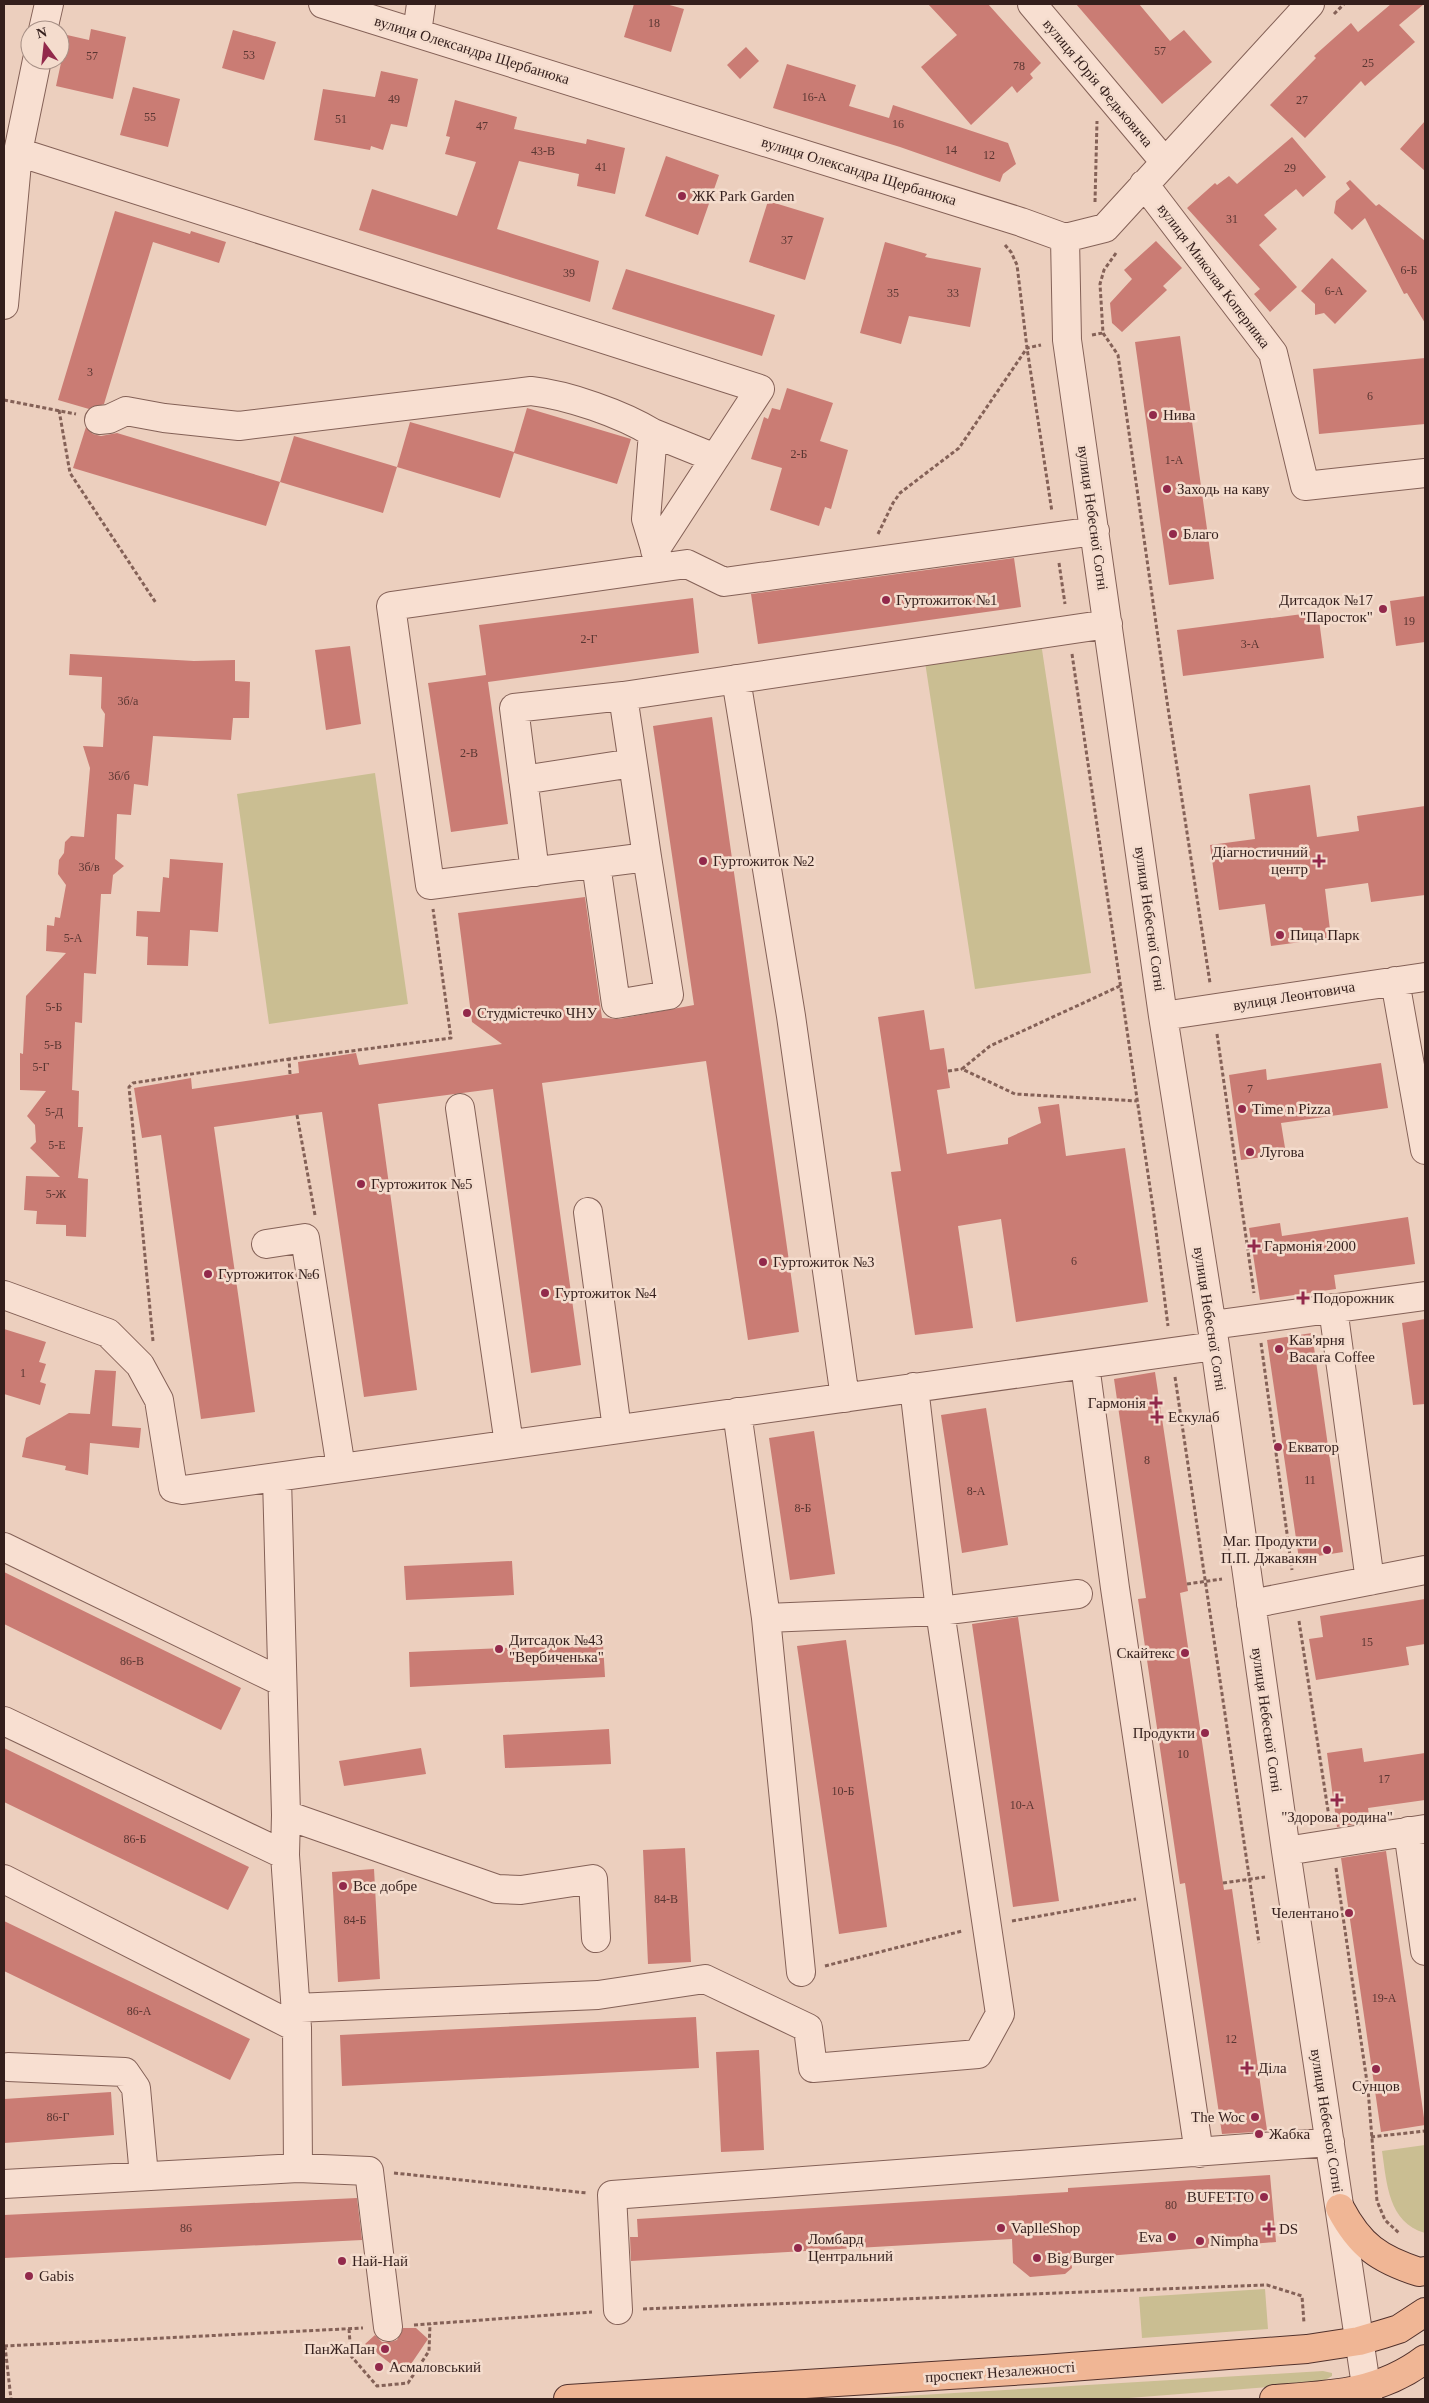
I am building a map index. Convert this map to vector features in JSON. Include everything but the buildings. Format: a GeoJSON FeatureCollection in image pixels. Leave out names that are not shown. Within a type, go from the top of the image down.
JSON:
{"type":"FeatureCollection","features":[{"type":"Feature","properties":{"kind":"main road"},"geometry":{"type":"LineString","coordinates":[[1340,2208],[1351,2230],[1364,2244],[1382,2258],[1419,2272],[1425,2272]]}},
{"type":"Feature","properties":{"kind":"main road","name":"проспект Незалежності"},"geometry":{"type":"LineString","coordinates":[[568,2399],[1044,2370],[1307,2349],[1359,2341],[1399,2329],[1425,2312]]}},
{"type":"Feature","properties":{"kind":"main road"},"geometry":{"type":"LineString","coordinates":[[1274,2399],[1368,2394],[1425,2359]]}},
{"type":"Feature","properties":{"kind":"street"},"geometry":{"type":"LineString","coordinates":[[45,20],[49,4]]}},
{"type":"Feature","properties":{"kind":"street","name":"вулиця Олександра Щербанюка"},"geometry":{"type":"LineString","coordinates":[[323,4],[1022,222],[1065,238]]}},
{"type":"Feature","properties":{"kind":"street"},"geometry":{"type":"LineString","coordinates":[[417,33],[421,4]]}},
{"type":"Feature","properties":{"kind":"street","name":"вулиця Юрія Федьковича"},"geometry":{"type":"LineString","coordinates":[[1032,4],[1164,161]]}},
{"type":"Feature","properties":{"kind":"street"},"geometry":{"type":"LineString","coordinates":[[1065,238],[1104,228],[1310,4]]}},
{"type":"Feature","properties":{"kind":"street"},"geometry":{"type":"LineString","coordinates":[[4,305],[18,152],[35,70]]}},
{"type":"Feature","properties":{"kind":"street"},"geometry":{"type":"LineString","coordinates":[[18,152],[760,390],[715,458],[658,559]]}},
{"type":"Feature","properties":{"kind":"street","name":"вулиця Миколая Коперника"},"geometry":{"type":"LineString","coordinates":[[1144,184],[1273,353],[1305,486],[1425,473]]}},
{"type":"Feature","properties":{"kind":"street","name":"вулиця Небесної Сотні"},"geometry":{"type":"LineString","coordinates":[[1065,238],[1067,340],[1096,531],[1164,1016],[1214,1336],[1288,1862],[1368,2394]]}},
{"type":"Feature","properties":{"kind":"street"},"geometry":{"type":"LineString","coordinates":[[99,420],[109,419],[126,411],[164,418],[239,426],[531,391],[548,392],[632,420],[653,433],[715,458]]}},
{"type":"Feature","properties":{"kind":"street"},"geometry":{"type":"LineString","coordinates":[[653,433],[646,519],[658,559]]}},
{"type":"Feature","properties":{"kind":"street"},"geometry":{"type":"LineString","coordinates":[[647,857],[430,885],[391,606],[658,559],[687,564],[724,582],[1096,531]]}},
{"type":"Feature","properties":{"kind":"street"},"geometry":{"type":"LineString","coordinates":[[534,872],[514,708],[623,696],[1108,624]]}},
{"type":"Feature","properties":{"kind":"street"},"geometry":{"type":"LineString","coordinates":[[736,679],[791,1016],[845,1398]]}},
{"type":"Feature","properties":{"kind":"street"},"geometry":{"type":"LineString","coordinates":[[596,864],[616,1004],[669,995],[623,696]]}},
{"type":"Feature","properties":{"kind":"street"},"geometry":{"type":"LineString","coordinates":[[523,780],[633,763]]}},
{"type":"Feature","properties":{"kind":"street","name":"вулиця Леонтовича"},"geometry":{"type":"LineString","coordinates":[[1164,1016],[1425,977]]}},
{"type":"Feature","properties":{"kind":"street"},"geometry":{"type":"LineString","coordinates":[[1395,981],[1425,1150]]}},
{"type":"Feature","properties":{"kind":"street"},"geometry":{"type":"LineString","coordinates":[[460,1108],[509,1444]]}},
{"type":"Feature","properties":{"kind":"street"},"geometry":{"type":"LineString","coordinates":[[588,1212],[618,1429]]}},
{"type":"Feature","properties":{"kind":"street"},"geometry":{"type":"LineString","coordinates":[[266,1244],[305,1238],[341,1468]]}},
{"type":"Feature","properties":{"kind":"street"},"geometry":{"type":"LineString","coordinates":[[4,1295],[108,1333],[140,1365],[159,1400],[173,1488],[182,1490],[1171,1352],[1214,1336],[1332,1308],[1425,1296]]}},
{"type":"Feature","properties":{"kind":"street"},"geometry":{"type":"LineString","coordinates":[[1332,1308],[1370,1581]]}},
{"type":"Feature","properties":{"kind":"street"},"geometry":{"type":"LineString","coordinates":[[1086,1365],[1116,1598],[1199,2153]]}},
{"type":"Feature","properties":{"kind":"street"},"geometry":{"type":"LineString","coordinates":[[4,1879],[296,2018],[598,1995],[705,1979],[808,2028],[813,2068],[978,2054],[1000,2014],[940,1611],[914,1387]]}},
{"type":"Feature","properties":{"kind":"street"},"geometry":{"type":"LineString","coordinates":[[737,1412],[766,1618],[801,1972]]}},
{"type":"Feature","properties":{"kind":"street"},"geometry":{"type":"LineString","coordinates":[[277,1478],[286,1815],[285,1855],[296,2018],[298,2168]]}},
{"type":"Feature","properties":{"kind":"street"},"geometry":{"type":"LineString","coordinates":[[4,1547],[282,1682]]}},
{"type":"Feature","properties":{"kind":"street"},"geometry":{"type":"LineString","coordinates":[[1251,1604],[1425,1570]]}},
{"type":"Feature","properties":{"kind":"street"},"geometry":{"type":"LineString","coordinates":[[766,1618],[940,1611],[1078,1594]]}},
{"type":"Feature","properties":{"kind":"street"},"geometry":{"type":"LineString","coordinates":[[4,1721],[285,1855]]}},
{"type":"Feature","properties":{"kind":"street"},"geometry":{"type":"LineString","coordinates":[[286,1815],[497,1889],[521,1890],[593,1879],[596,1938]]}},
{"type":"Feature","properties":{"kind":"street"},"geometry":{"type":"LineString","coordinates":[[1288,1862],[1417,1830],[1425,1951]]}},
{"type":"Feature","properties":{"kind":"street"},"geometry":{"type":"LineString","coordinates":[[8,2067],[125,2072],[136,2088],[144,2176]]}},
{"type":"Feature","properties":{"kind":"street"},"geometry":{"type":"LineString","coordinates":[[618,2310],[612,2195],[1330,2142]]}},
{"type":"Feature","properties":{"kind":"street"},"geometry":{"type":"LineString","coordinates":[[4,2184],[298,2168],[369,2171],[388,2326]]}},
{"type":"Feature","properties":{"kind":"path"},"geometry":{"type":"LineString","coordinates":[[1097,118],[1094,196],[1096,209],[1104,228]]}},
{"type":"Feature","properties":{"kind":"path"},"geometry":{"type":"LineString","coordinates":[[1004,245],[1011,252],[1018,265],[1027,348],[1056,536],[1171,1352],[1259,1943]]}},
{"type":"Feature","properties":{"kind":"path"},"geometry":{"type":"LineString","coordinates":[[865,563],[893,502],[900,493],[959,448],[1027,348]]}},
{"type":"Feature","properties":{"kind":"path"},"geometry":{"type":"LineString","coordinates":[[4,400],[59,410],[70,473],[156,603]]}},
{"type":"Feature","properties":{"kind":"path"},"geometry":{"type":"LineString","coordinates":[[153,1342],[129,1086],[133,1082],[289,1058],[451,1038],[430,885]]}},
{"type":"Feature","properties":{"kind":"path"},"geometry":{"type":"LineString","coordinates":[[948,1071],[962,1069],[990,1046],[1120,986]]}},
{"type":"Feature","properties":{"kind":"path"},"geometry":{"type":"LineString","coordinates":[[289,1058],[290,1074]]}},
{"type":"Feature","properties":{"kind":"path"},"geometry":{"type":"LineString","coordinates":[[962,1069],[1015,1094],[1137,1101]]}},
{"type":"Feature","properties":{"kind":"path"},"geometry":{"type":"LineString","coordinates":[[297,1115],[319,1236],[305,1238]]}},
{"type":"Feature","properties":{"kind":"path"},"geometry":{"type":"LineString","coordinates":[[1187,1584],[1247,1575]]}},
{"type":"Feature","properties":{"kind":"path"},"geometry":{"type":"LineString","coordinates":[[1224,1884],[1288,1862]]}},
{"type":"Feature","properties":{"kind":"path"},"geometry":{"type":"LineString","coordinates":[[801,1972],[986,1925],[1116,1903]]}},
{"type":"Feature","properties":{"kind":"path"},"geometry":{"type":"LineString","coordinates":[[1403,2236],[1385,2220],[1377,2201],[1371,2137],[1425,2131]]}},
{"type":"Feature","properties":{"kind":"path"},"geometry":{"type":"LineString","coordinates":[[369,2171],[612,2195]]}},
{"type":"Feature","properties":{"kind":"path"},"geometry":{"type":"LineString","coordinates":[[11,2399],[4,2346],[349,2329],[618,2310],[1267,2285],[1302,2296],[1304,2324]]}},
{"type":"Feature","properties":{"kind":"path"},"geometry":{"type":"LineString","coordinates":[[349,2329],[351,2356],[377,2386],[408,2383],[429,2351],[430,2324]]}},
{"type":"Feature","properties":{"kind":"shaded area"},"geometry":{"type":"Polygon","coordinates":[[[1041,643],[1091,973],[975,989],[925,662],[1041,643]]]}},
{"type":"Feature","properties":{"kind":"shaded area"},"geometry":{"type":"Polygon","coordinates":[[[375,773],[408,1004],[269,1024],[237,794],[375,773]]]}},
{"type":"Feature","properties":{"kind":"shaded area"},"geometry":{"type":"Polygon","coordinates":[[[1425,2145],[1425,2233],[1413,2228],[1396,2211],[1388,2189],[1382,2151],[1425,2145]]]}},
{"type":"Feature","properties":{"kind":"shaded area"},"geometry":{"type":"Polygon","coordinates":[[[1265,2289],[1268,2329],[1142,2338],[1139,2297],[1265,2289]]]}},
{"type":"Feature","properties":{"kind":"shaded area"},"geometry":{"type":"Polygon","coordinates":[[[1323,2371],[1332,2373],[1332,2376],[1325,2380],[1307,2384],[1116,2399],[853,2399],[1323,2371]]]}},
{"type":"Feature","properties":{"kind":"place","name":"ЖК Park Garden"},"geometry":{"type":"Point","coordinates":[682,196]}},
{"type":"Feature","properties":{"kind":"place","name":"Нива"},"geometry":{"type":"Point","coordinates":[1153,415]}},
{"type":"Feature","properties":{"kind":"place","name":"Заходь на каву"},"geometry":{"type":"Point","coordinates":[1167,489]}},
{"type":"Feature","properties":{"kind":"place","name":"Благо"},"geometry":{"type":"Point","coordinates":[1173,534]}},
{"type":"Feature","properties":{"kind":"place","name":"Гуртожиток №1"},"geometry":{"type":"Point","coordinates":[886,600]}},
{"type":"Feature","properties":{"kind":"place","name":"Дитсадок №17 \"Паросток\""},"geometry":{"type":"Point","coordinates":[1383,609]}},
{"type":"Feature","properties":{"kind":"place","name":"Гуртожиток №2"},"geometry":{"type":"Point","coordinates":[703,861]}},
{"type":"Feature","properties":{"kind":"place","name":"Діагностичний центр"},"geometry":{"type":"Point","coordinates":[1319,861]}},
{"type":"Feature","properties":{"kind":"place","name":"Пица Парк"},"geometry":{"type":"Point","coordinates":[1280,935]}},
{"type":"Feature","properties":{"kind":"place","name":"Студмістечко ЧНУ"},"geometry":{"type":"Point","coordinates":[467,1013]}},
{"type":"Feature","properties":{"kind":"place","name":"Time n Pizza"},"geometry":{"type":"Point","coordinates":[1242,1109]}},
{"type":"Feature","properties":{"kind":"place","name":"Лугова"},"geometry":{"type":"Point","coordinates":[1250,1152]}},
{"type":"Feature","properties":{"kind":"place","name":"Гуртожиток №5"},"geometry":{"type":"Point","coordinates":[361,1184]}},
{"type":"Feature","properties":{"kind":"place","name":"Гармонія 2000"},"geometry":{"type":"Point","coordinates":[1254,1246]}},
{"type":"Feature","properties":{"kind":"place","name":"Гуртожиток №3"},"geometry":{"type":"Point","coordinates":[763,1262]}},
{"type":"Feature","properties":{"kind":"place","name":"Гуртожиток №6"},"geometry":{"type":"Point","coordinates":[208,1274]}},
{"type":"Feature","properties":{"kind":"place","name":"Гуртожиток №4"},"geometry":{"type":"Point","coordinates":[545,1293]}},
{"type":"Feature","properties":{"kind":"place","name":"Подорожник"},"geometry":{"type":"Point","coordinates":[1303,1298]}},
{"type":"Feature","properties":{"kind":"place","name":"Кав'ярня Bacara Coffee"},"geometry":{"type":"Point","coordinates":[1279,1349]}},
{"type":"Feature","properties":{"kind":"place","name":"Гармонія"},"geometry":{"type":"Point","coordinates":[1156,1403]}},
{"type":"Feature","properties":{"kind":"place","name":"Ескулаб"},"geometry":{"type":"Point","coordinates":[1157,1417]}},
{"type":"Feature","properties":{"kind":"place","name":"Екватор"},"geometry":{"type":"Point","coordinates":[1278,1447]}},
{"type":"Feature","properties":{"kind":"place","name":"Маг. Продукти П.П. Джавакян"},"geometry":{"type":"Point","coordinates":[1327,1550]}},
{"type":"Feature","properties":{"kind":"place","name":"Дитсадок №43 \"Вербиченька\""},"geometry":{"type":"Point","coordinates":[499,1649]}},
{"type":"Feature","properties":{"kind":"place","name":"Скайтекс"},"geometry":{"type":"Point","coordinates":[1185,1653]}},
{"type":"Feature","properties":{"kind":"place","name":"Продукти"},"geometry":{"type":"Point","coordinates":[1205,1733]}},
{"type":"Feature","properties":{"kind":"place","name":"\"Здорова родина\""},"geometry":{"type":"Point","coordinates":[1337,1800]}},
{"type":"Feature","properties":{"kind":"place","name":"Все добре"},"geometry":{"type":"Point","coordinates":[343,1886]}},
{"type":"Feature","properties":{"kind":"place","name":"Челентано"},"geometry":{"type":"Point","coordinates":[1349,1913]}},
{"type":"Feature","properties":{"kind":"place","name":"Діла"},"geometry":{"type":"Point","coordinates":[1247,2068]}},
{"type":"Feature","properties":{"kind":"place","name":"Сунцов"},"geometry":{"type":"Point","coordinates":[1376,2069]}},
{"type":"Feature","properties":{"kind":"place","name":"The Woc"},"geometry":{"type":"Point","coordinates":[1255,2117]}},
{"type":"Feature","properties":{"kind":"place","name":"Жабка"},"geometry":{"type":"Point","coordinates":[1259,2134]}},
{"type":"Feature","properties":{"kind":"place","name":"BUFETTO"},"geometry":{"type":"Point","coordinates":[1264,2197]}},
{"type":"Feature","properties":{"kind":"place","name":"VaplleShop"},"geometry":{"type":"Point","coordinates":[1001,2228]}},
{"type":"Feature","properties":{"kind":"place","name":"DS"},"geometry":{"type":"Point","coordinates":[1269,2229]}},
{"type":"Feature","properties":{"kind":"place","name":"Eva"},"geometry":{"type":"Point","coordinates":[1172,2237]}},
{"type":"Feature","properties":{"kind":"place","name":"Nimpha"},"geometry":{"type":"Point","coordinates":[1200,2241]}},
{"type":"Feature","properties":{"kind":"place","name":"Ломбард Центральний"},"geometry":{"type":"Point","coordinates":[798,2248]}},
{"type":"Feature","properties":{"kind":"place","name":"Big Burger"},"geometry":{"type":"Point","coordinates":[1037,2258]}},
{"type":"Feature","properties":{"kind":"place","name":"Най-Най"},"geometry":{"type":"Point","coordinates":[342,2261]}},
{"type":"Feature","properties":{"kind":"place","name":"Gabis"},"geometry":{"type":"Point","coordinates":[29,2276]}},
{"type":"Feature","properties":{"kind":"place","name":"ПанЖаПан"},"geometry":{"type":"Point","coordinates":[385,2349]}},
{"type":"Feature","properties":{"kind":"place","name":"Асмаловський"},"geometry":{"type":"Point","coordinates":[379,2367]}}]}
